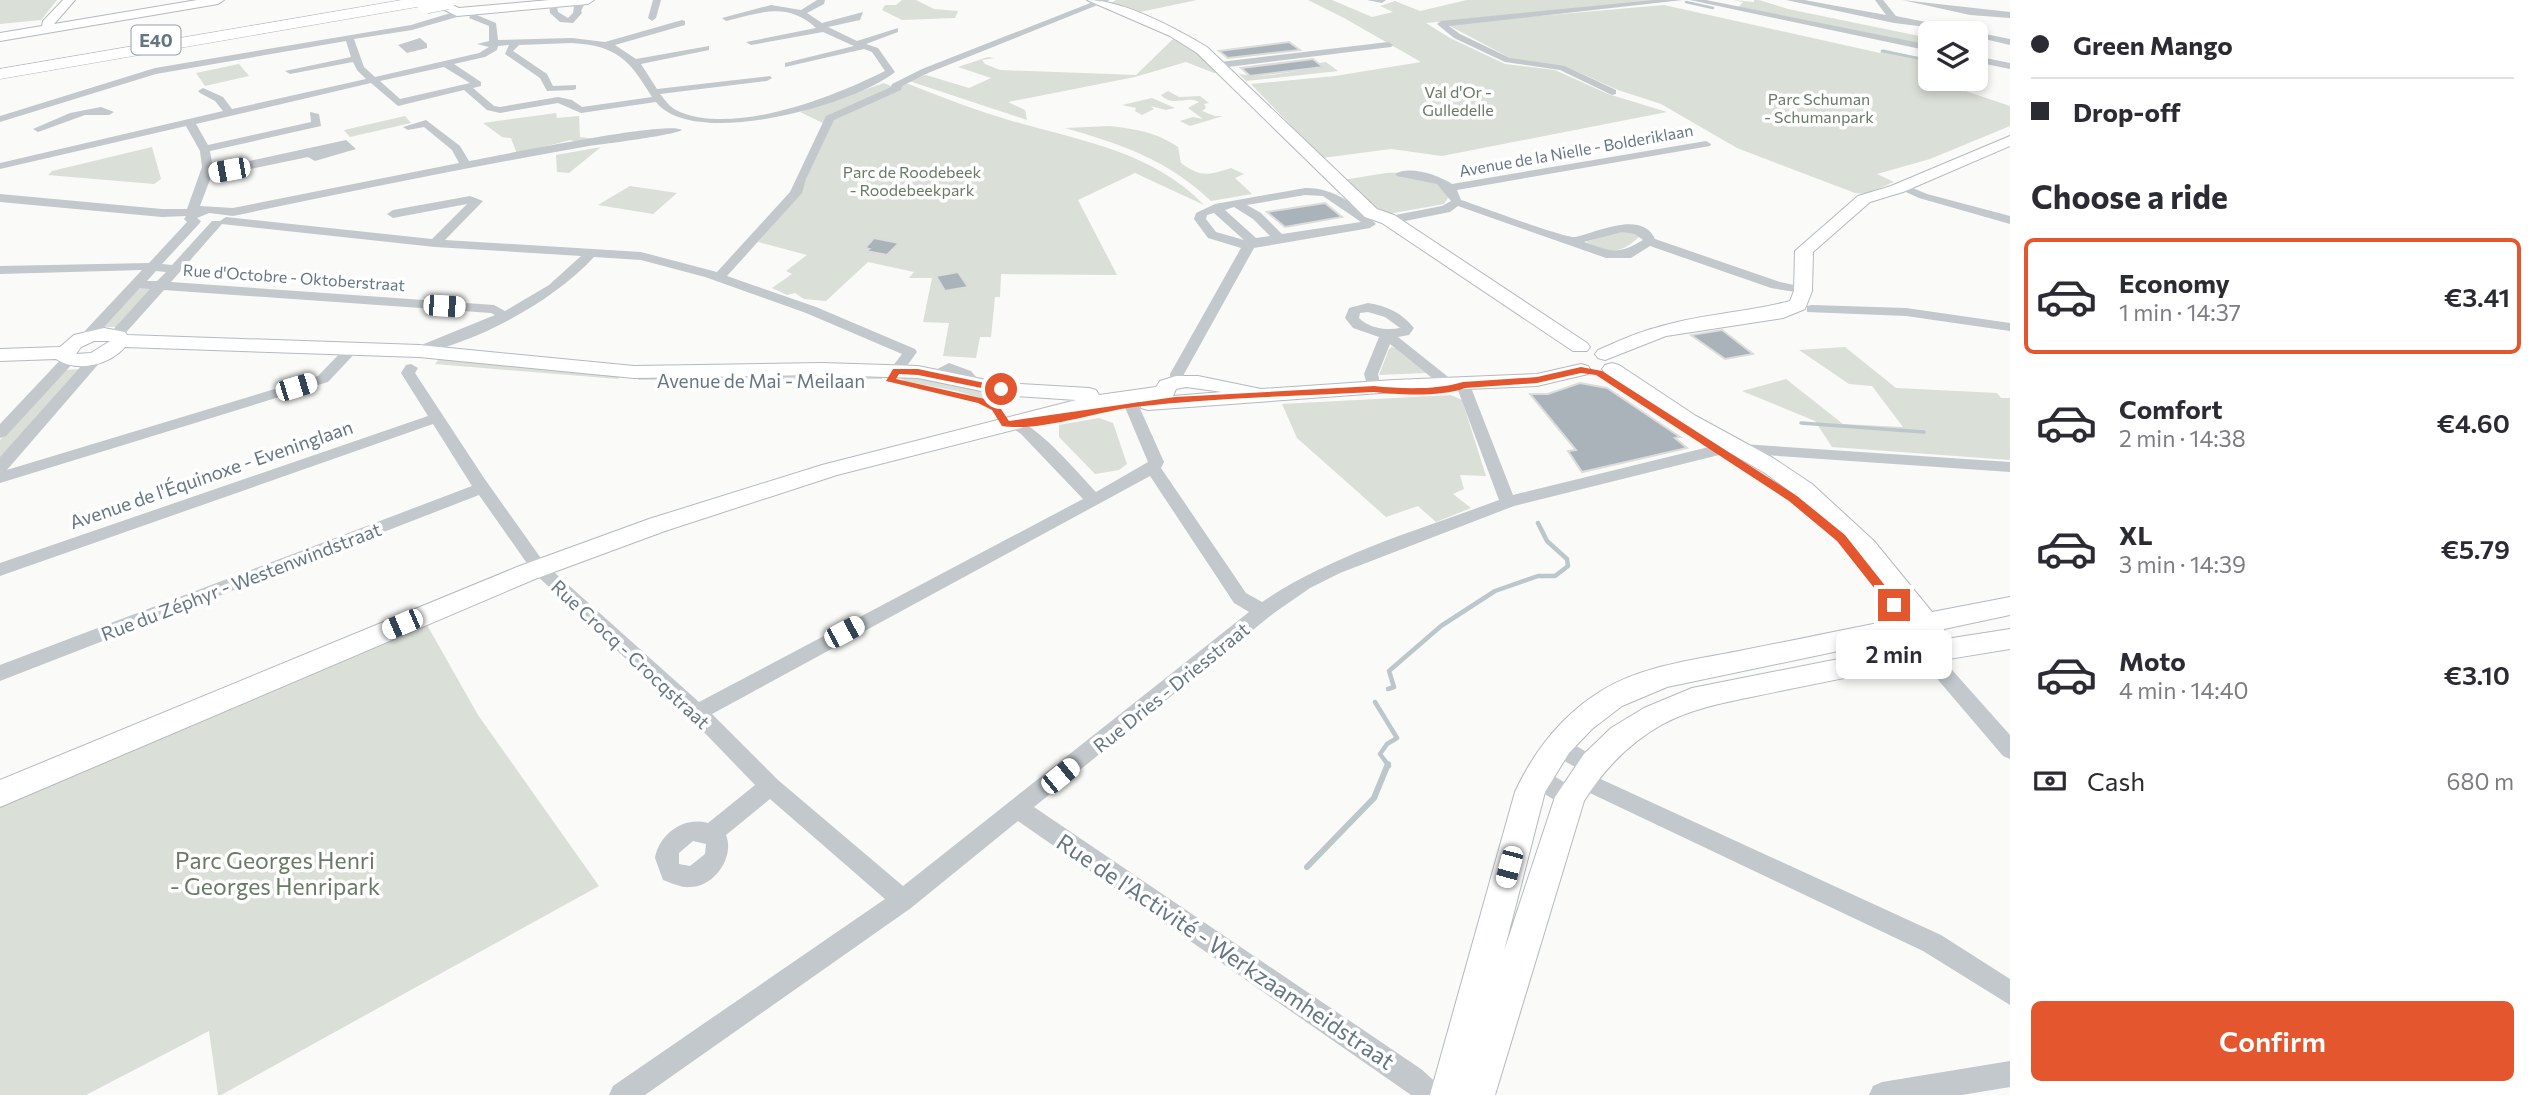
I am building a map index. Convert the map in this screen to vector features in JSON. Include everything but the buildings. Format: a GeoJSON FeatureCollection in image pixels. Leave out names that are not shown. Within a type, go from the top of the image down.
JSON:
{"type":"FeatureCollection","features":[{"type":"Feature","properties":{"kind":"highway","name":"E40"},"geometry":{"type":"LineString","coordinates":[[0,72],[385,0]]}},
{"type":"Feature","properties":{"kind":"highway","name":"E40"},"geometry":{"type":"LineString","coordinates":[[0,72],[395,0]]}},
{"type":"Feature","properties":{"kind":"highway","name":"E40"},"geometry":{"type":"LineString","coordinates":[[0,72],[426,2],[462,11]]}},
{"type":"Feature","properties":{"kind":"highway","name":"E40"},"geometry":{"type":"LineString","coordinates":[[0,72],[49,71],[426,2]]}},
{"type":"Feature","properties":{"kind":"highway","name":"E40"},"geometry":{"type":"LineString","coordinates":[[260,24],[301,15]]}},
{"type":"Feature","properties":{"kind":"highway","name":"E40"},"geometry":{"type":"LineString","coordinates":[[49,71],[157,48]]}},
{"type":"Feature","properties":{"kind":"street"},"geometry":{"type":"LineString","coordinates":[[0,36],[52,25],[218,0]]}},
{"type":"Feature","properties":{"kind":"street"},"geometry":{"type":"LineString","coordinates":[[4,118],[155,71],[209,64],[412,27],[462,11],[588,0]]}},
{"type":"Feature","properties":{"kind":"street"},"geometry":{"type":"LineString","coordinates":[[652,18],[657,0]]}},
{"type":"Feature","properties":{"kind":"street"},"geometry":{"type":"LineString","coordinates":[[803,12],[820,4],[821,0]]}},
{"type":"Feature","properties":{"kind":"street"},"geometry":{"type":"LineString","coordinates":[[1585,0],[1607,9]]}},
{"type":"Feature","properties":{"kind":"street"},"geometry":{"type":"LineString","coordinates":[[1790,0],[1918,24]]}},
{"type":"Feature","properties":{"kind":"street"},"geometry":{"type":"LineString","coordinates":[[1843,0],[1853,13]]}},
{"type":"Feature","properties":{"kind":"street"},"geometry":{"type":"LineString","coordinates":[[1879,0],[1894,20]]}},
{"type":"Feature","properties":{"kind":"street"},"geometry":{"type":"LineString","coordinates":[[553,4],[554,13],[563,20],[570,21],[578,13],[576,10],[580,5],[579,1]]}},
{"type":"Feature","properties":{"kind":"street"},"geometry":{"type":"LineString","coordinates":[[895,86],[925,71],[1099,1],[1174,33],[1220,65],[1379,222],[1717,450],[1772,475]]}},
{"type":"Feature","properties":{"kind":"street"},"geometry":{"type":"LineString","coordinates":[[1911,1],[2010,15]]}},
{"type":"Feature","properties":{"kind":"street"},"geometry":{"type":"LineString","coordinates":[[1557,2],[1578,12]]}},
{"type":"Feature","properties":{"kind":"street"},"geometry":{"type":"LineString","coordinates":[[52,25],[66,4]]}},
{"type":"Feature","properties":{"kind":"street"},"geometry":{"type":"LineString","coordinates":[[1612,92],[1562,68],[1508,60],[1457,36],[1441,24],[1680,4]]}},
{"type":"Feature","properties":{"kind":"street"},"geometry":{"type":"LineString","coordinates":[[1693,5],[1741,21]]}},
{"type":"Feature","properties":{"kind":"street"},"geometry":{"type":"LineString","coordinates":[[1693,5],[1918,47]]}},
{"type":"Feature","properties":{"kind":"street"},"geometry":{"type":"LineString","coordinates":[[482,39],[495,38],[517,42],[572,40],[603,46],[635,62],[664,107],[683,116],[702,120],[729,120],[795,111],[890,72],[890,68],[875,50],[821,27],[803,12],[781,7],[726,18]]}},
{"type":"Feature","properties":{"kind":"street"},"geometry":{"type":"LineString","coordinates":[[1957,9],[1959,21]]}},
{"type":"Feature","properties":{"kind":"street"},"geometry":{"type":"LineString","coordinates":[[0,166],[489,52],[495,38],[493,25],[462,11]]}},
{"type":"Feature","properties":{"kind":"street"},"geometry":{"type":"LineString","coordinates":[[461,60],[477,52],[482,39],[479,24],[462,11]]}},
{"type":"Feature","properties":{"kind":"street"},"geometry":{"type":"LineString","coordinates":[[751,42],[857,18],[860,14]]}},
{"type":"Feature","properties":{"kind":"street"},"geometry":{"type":"LineString","coordinates":[[603,46],[682,23]]}},
{"type":"Feature","properties":{"kind":"street"},"geometry":{"type":"LineString","coordinates":[[412,27],[412,34],[420,41]]}},
{"type":"Feature","properties":{"kind":"street"},"geometry":{"type":"LineString","coordinates":[[788,65],[862,45],[895,30]]}},
{"type":"Feature","properties":{"kind":"street"},"geometry":{"type":"LineString","coordinates":[[349,37],[360,68],[398,103],[478,84],[445,63]]}},
{"type":"Feature","properties":{"kind":"street"},"geometry":{"type":"LineString","coordinates":[[1988,37],[2010,42]]}},
{"type":"Feature","properties":{"kind":"street"},"geometry":{"type":"LineString","coordinates":[[517,42],[508,52],[544,76],[550,89],[573,87]]}},
{"type":"Feature","properties":{"kind":"street"},"geometry":{"type":"LineString","coordinates":[[1220,65],[1388,46]]}},
{"type":"Feature","properties":{"kind":"street"},"geometry":{"type":"LineString","coordinates":[[635,62],[706,48]]}},
{"type":"Feature","properties":{"kind":"street"},"geometry":{"type":"LineString","coordinates":[[290,71],[355,59]]}},
{"type":"Feature","properties":{"kind":"street"},"geometry":{"type":"LineString","coordinates":[[1988,61],[2010,66]]}},
{"type":"Feature","properties":{"kind":"street"},"geometry":{"type":"LineString","coordinates":[[466,87],[491,108],[500,110],[558,100],[581,110],[766,78]]}},
{"type":"Feature","properties":{"kind":"street"},"geometry":{"type":"LineString","coordinates":[[719,277],[796,193],[800,179],[830,118],[898,88],[878,78]]}},
{"type":"Feature","properties":{"kind":"street"},"geometry":{"type":"LineString","coordinates":[[203,91],[219,99],[230,113]]}},
{"type":"Feature","properties":{"kind":"street"},"geometry":{"type":"LineString","coordinates":[[46,135],[88,113],[103,110],[113,117],[123,137]]}},
{"type":"Feature","properties":{"kind":"street"},"geometry":{"type":"LineString","coordinates":[[205,149],[317,124],[314,114]]}},
{"type":"Feature","properties":{"kind":"street"},"geometry":{"type":"LineString","coordinates":[[4,118],[46,135],[56,153]]}},
{"type":"Feature","properties":{"kind":"street"},"geometry":{"type":"LineString","coordinates":[[190,122],[197,139],[205,149],[209,164],[193,204],[195,216]]}},
{"type":"Feature","properties":{"kind":"street"},"geometry":{"type":"LineString","coordinates":[[408,128],[426,123],[456,148],[466,165]]}},
{"type":"Feature","properties":{"kind":"street"},"geometry":{"type":"LineString","coordinates":[[195,216],[225,219],[466,165],[645,132],[677,130]]}},
{"type":"Feature","properties":{"kind":"street","name":"Avenue de la Nielle - Bolderiklaan"},"geometry":{"type":"LineString","coordinates":[[1451,188],[1706,144]]}},
{"type":"Feature","properties":{"kind":"street"},"geometry":{"type":"LineString","coordinates":[[1767,313],[1798,305],[1803,291],[1804,251],[1864,199],[2008,144]]}},
{"type":"Feature","properties":{"kind":"street"},"geometry":{"type":"LineString","coordinates":[[207,174],[310,153]]}},
{"type":"Feature","properties":{"kind":"street"},"geometry":{"type":"LineString","coordinates":[[1401,174],[1432,178],[1451,188],[1457,202],[1597,253],[1619,256],[1634,252],[1649,241]]}},
{"type":"Feature","properties":{"kind":"street"},"geometry":{"type":"LineString","coordinates":[[473,185],[477,201]]}},
{"type":"Feature","properties":{"kind":"street"},"geometry":{"type":"LineString","coordinates":[[1899,187],[1912,195],[2010,220]]}},
{"type":"Feature","properties":{"kind":"street"},"geometry":{"type":"LineString","coordinates":[[1379,222],[1356,215],[1331,195],[1318,191],[1215,208],[1202,214],[1200,219],[1206,230],[1224,241],[1251,244],[1379,222],[1446,209],[1457,202]]}},
{"type":"Feature","properties":{"kind":"street"},"geometry":{"type":"LineString","coordinates":[[0,198],[225,219],[435,243],[641,256],[719,277],[765,293],[910,352],[893,376]]}},
{"type":"Feature","properties":{"kind":"street"},"geometry":{"type":"LineString","coordinates":[[435,243],[477,201]]}},
{"type":"Feature","properties":{"kind":"street"},"geometry":{"type":"LineString","coordinates":[[393,214],[477,201]]}},
{"type":"Feature","properties":{"kind":"street"},"geometry":{"type":"LineString","coordinates":[[1237,204],[1257,216],[1280,239]]}},
{"type":"Feature","properties":{"kind":"street"},"geometry":{"type":"LineString","coordinates":[[1215,208],[1231,220],[1251,244]]}},
{"type":"Feature","properties":{"kind":"street"},"geometry":{"type":"LineString","coordinates":[[0,433],[75,348],[153,268],[195,216]]}},
{"type":"Feature","properties":{"kind":"street"},"geometry":{"type":"LineString","coordinates":[[0,467],[111,346],[160,285],[225,219]]}},
{"type":"Feature","properties":{"kind":"street"},"geometry":{"type":"LineString","coordinates":[[1576,244],[1576,241],[1585,237],[1618,227],[1643,232],[1649,241]]}},
{"type":"Feature","properties":{"kind":"street"},"geometry":{"type":"LineString","coordinates":[[1649,241],[1776,285],[1803,291]]}},
{"type":"Feature","properties":{"kind":"street"},"geometry":{"type":"LineString","coordinates":[[1180,391],[1177,374],[1251,244]]}},
{"type":"Feature","properties":{"kind":"street"},"geometry":{"type":"LineString","coordinates":[[420,360],[506,317],[545,293],[591,253]]}},
{"type":"Feature","properties":{"kind":"street"},"geometry":{"type":"LineString","coordinates":[[0,270],[144,266],[174,270]]}},
{"type":"Feature","properties":{"kind":"street","name":"Rue d'Octobre - Oktoberstraat"},"geometry":{"type":"LineString","coordinates":[[138,284],[494,309],[506,317]]}},
{"type":"Feature","properties":{"kind":"street"},"geometry":{"type":"LineString","coordinates":[[1803,291],[1812,309]]}},
{"type":"Feature","properties":{"kind":"street"},"geometry":{"type":"LineString","coordinates":[[1455,384],[1537,380],[1649,336],[1690,325],[1767,313],[1812,309],[1906,312],[2010,327]]}},
{"type":"Feature","properties":{"kind":"street"},"geometry":{"type":"LineString","coordinates":[[1374,389],[1371,374],[1387,335],[1455,384],[1509,502]]}},
{"type":"Feature","properties":{"kind":"street","name":"Avenue de Mai - Meilaan"},"geometry":{"type":"LineString","coordinates":[[0,345],[75,348],[111,346]]}},
{"type":"Feature","properties":{"kind":"street","name":"Avenue de Mai - Meilaan"},"geometry":{"type":"LineString","coordinates":[[0,355],[111,346],[254,348],[632,376],[751,381],[893,376],[942,371],[974,383],[1001,389],[1130,401]]}},
{"type":"Feature","properties":{"kind":"street"},"geometry":{"type":"LineString","coordinates":[[0,478],[323,379],[347,353]]}},
{"type":"Feature","properties":{"kind":"street","name":"Rue Crocq - Crocqstraat"},"geometry":{"type":"LineString","coordinates":[[420,360],[408,373],[482,488],[539,568],[696,713],[770,786],[903,900]]}},
{"type":"Feature","properties":{"kind":"street"},"geometry":{"type":"LineString","coordinates":[[1587,361],[1716,437],[1742,449],[1841,538],[1922,634],[1946,676],[2010,750]]}},
{"type":"Feature","properties":{"kind":"street","name":"Avenue de Mai - Meilaan"},"geometry":{"type":"LineString","coordinates":[[893,376],[982,401],[995,408],[1009,423]]}},
{"type":"Feature","properties":{"kind":"street"},"geometry":{"type":"LineString","coordinates":[[0,794],[539,568],[740,497],[903,449],[1009,423],[1027,423],[1180,391],[1254,394],[1374,389],[1397,392],[1455,388],[1455,384]]}},
{"type":"Feature","properties":{"kind":"street"},"geometry":{"type":"LineString","coordinates":[[696,713],[1153,468],[1156,461],[1130,401]]}},
{"type":"Feature","properties":{"kind":"street","name":"Avenue de l'Équinoxe - Eveninglaan"},"geometry":{"type":"LineString","coordinates":[[0,570],[436,418]]}},
{"type":"Feature","properties":{"kind":"street"},"geometry":{"type":"LineString","coordinates":[[1009,423],[1027,431],[1094,500]]}},
{"type":"Feature","properties":{"kind":"street"},"geometry":{"type":"LineString","coordinates":[[1742,449],[2010,467]]}},
{"type":"Feature","properties":{"kind":"street","name":"Rue Dries - Driesstraat"},"geometry":{"type":"LineString","coordinates":[[622,1095],[903,900],[1263,612],[1304,583],[1509,502],[1717,450]]}},
{"type":"Feature","properties":{"kind":"street"},"geometry":{"type":"LineString","coordinates":[[1153,468],[1241,598],[1263,612]]}},
{"type":"Feature","properties":{"kind":"street","name":"Rue du Zéphyr - Westenwindstraat"},"geometry":{"type":"LineString","coordinates":[[0,673],[482,488]]}},
{"type":"Feature","properties":{"kind":"street"},"geometry":{"type":"LineString","coordinates":[[1476,1095],[1580,780],[1619,737],[1667,709],[2010,606]]}},
{"type":"Feature","properties":{"kind":"street"},"geometry":{"type":"LineString","coordinates":[[1449,1095],[1530,792],[1559,746],[1582,720],[1612,698],[1662,677],[1710,665],[1922,634],[2010,639]]}},
{"type":"Feature","properties":{"kind":"street"},"geometry":{"type":"LineString","coordinates":[[1710,665],[1732,690]]}},
{"type":"Feature","properties":{"kind":"street"},"geometry":{"type":"LineString","coordinates":[[1559,746],[1580,780]]}},
{"type":"Feature","properties":{"kind":"street"},"geometry":{"type":"LineString","coordinates":[[1538,776],[1580,780],[1932,943],[2010,993]]}},
{"type":"Feature","properties":{"kind":"street"},"geometry":{"type":"LineString","coordinates":[[711,834],[770,786]]}},
{"type":"Feature","properties":{"kind":"street","name":"Rue de l'Activité - Werkzaamheidstraat"},"geometry":{"type":"LineString","coordinates":[[1018,809],[1412,1078],[1431,1095]]}},
{"type":"Feature","properties":{"kind":"street"},"geometry":{"type":"LineString","coordinates":[[1882,1095],[2010,1074]]}},
{"type":"Feature","properties":{"kind":"green space"},"geometry":{"type":"Polygon","coordinates":[[[0,0],[57,0],[41,20],[0,24],[0,0]]]}},
{"type":"Feature","properties":{"kind":"green space"},"geometry":{"type":"Polygon","coordinates":[[[902,0],[916,0],[934,9],[958,11],[955,18],[902,20],[882,10],[885,5],[896,5],[902,0]]]}},
{"type":"Feature","properties":{"kind":"green space"},"geometry":{"type":"Polygon","coordinates":[[[1116,0],[1197,0],[1135,13],[1111,3],[1116,0]]]}},
{"type":"Feature","properties":{"kind":"green space","name":"Val d'Or - Gulledelle"},"geometry":{"type":"Polygon","coordinates":[[[1308,0],[1332,0],[1372,17],[1393,12],[1380,6],[1395,1],[1420,11],[1467,0],[1666,0],[1426,23],[1450,38],[1505,64],[1555,70],[1608,94],[1667,112],[1442,156],[1391,149],[1322,158],[1251,84],[1335,76],[1421,62],[1308,0]]]}},
{"type":"Feature","properties":{"kind":"green space"},"geometry":{"type":"Polygon","coordinates":[[[1733,0],[1759,0],[1788,9],[1918,36],[1918,43],[1739,7],[1743,2],[1733,0]]]}},
{"type":"Feature","properties":{"kind":"green space","name":"Parc Schuman - Schumanpark"},"geometry":{"type":"Polygon","coordinates":[[[1664,5],[1880,53],[1883,49],[1918,57],[1918,91],[1966,91],[2010,106],[2010,126],[1930,159],[1877,174],[1894,182],[1865,194],[1855,193],[1737,148],[1661,104],[1618,90],[1567,67],[1514,60],[1446,24],[1664,5]]]}},
{"type":"Feature","properties":{"kind":"green space"},"geometry":{"type":"Polygon","coordinates":[[[1173,39],[1201,55],[1219,72],[1214,73],[1186,62],[1135,77],[1008,102],[1025,110],[1027,120],[906,80],[926,75],[969,88],[991,78],[958,67],[988,57],[995,58],[982,60],[985,64],[1000,70],[1136,75],[1173,39]]]}},
{"type":"Feature","properties":{"kind":"green space"},"geometry":{"type":"Polygon","coordinates":[[[1326,62],[1338,71],[1246,81],[1238,73],[1256,76],[1277,74],[1318,67],[1322,66],[1319,63],[1326,62]]]}},
{"type":"Feature","properties":{"kind":"green space"},"geometry":{"type":"Polygon","coordinates":[[[239,64],[249,76],[205,86],[196,73],[239,64]]]}},
{"type":"Feature","properties":{"kind":"green space","name":"Parc de Roodebeek - Roodebeekpark"},"geometry":{"type":"Polygon","coordinates":[[[903,82],[987,113],[1134,158],[1159,170],[1204,205],[1135,173],[1078,200],[1117,275],[1001,274],[1000,297],[995,297],[991,337],[980,337],[976,358],[943,356],[949,323],[923,322],[932,278],[909,278],[914,272],[868,262],[826,301],[804,299],[795,293],[787,295],[772,288],[792,274],[786,271],[807,255],[758,242],[802,191],[804,179],[833,119],[903,82]]]}},
{"type":"Feature","properties":{"kind":"green space"},"geometry":{"type":"Polygon","coordinates":[[[884,83],[895,88],[825,124],[800,112],[884,83]]]}},
{"type":"Feature","properties":{"kind":"green space"},"geometry":{"type":"Polygon","coordinates":[[[1168,91],[1179,97],[1200,96],[1209,103],[1204,104],[1206,108],[1202,111],[1223,116],[1190,126],[1180,121],[1193,117],[1203,119],[1188,108],[1199,102],[1170,101],[1161,95],[1168,91]]]}},
{"type":"Feature","properties":{"kind":"green space"},"geometry":{"type":"Polygon","coordinates":[[[1152,98],[1175,108],[1166,110],[1150,106],[1154,109],[1142,115],[1135,111],[1136,108],[1122,105],[1152,98]]]}},
{"type":"Feature","properties":{"kind":"green space"},"geometry":{"type":"Polygon","coordinates":[[[556,113],[557,118],[579,116],[580,137],[596,139],[578,142],[570,140],[517,154],[511,138],[502,137],[483,123],[556,113]]]}},
{"type":"Feature","properties":{"kind":"green space"},"geometry":{"type":"Polygon","coordinates":[[[405,116],[411,123],[350,137],[344,130],[405,116]]]}},
{"type":"Feature","properties":{"kind":"green space"},"geometry":{"type":"Polygon","coordinates":[[[1110,126],[1145,132],[1170,142],[1178,147],[1181,163],[1194,171],[1211,173],[1231,168],[1244,174],[1235,178],[1252,194],[1211,201],[1178,175],[1143,155],[1065,128],[1110,126]]]}},
{"type":"Feature","properties":{"kind":"green space"},"geometry":{"type":"Polygon","coordinates":[[[152,147],[161,179],[154,184],[48,175],[52,171],[152,147]]]}},
{"type":"Feature","properties":{"kind":"green space"},"geometry":{"type":"Polygon","coordinates":[[[601,147],[569,173],[557,172],[556,155],[601,147]]]}},
{"type":"Feature","properties":{"kind":"green space"},"geometry":{"type":"Polygon","coordinates":[[[1403,173],[1430,180],[1444,191],[1448,198],[1444,204],[1388,214],[1359,197],[1343,180],[1403,173]]]}},
{"type":"Feature","properties":{"kind":"green space"},"geometry":{"type":"Polygon","coordinates":[[[630,186],[677,193],[653,214],[598,205],[630,186]]]}},
{"type":"Feature","properties":{"kind":"green space"},"geometry":{"type":"Polygon","coordinates":[[[1619,231],[1640,236],[1627,246],[1614,251],[1586,242],[1619,231]]]}},
{"type":"Feature","properties":{"kind":"green space"},"geometry":{"type":"Polygon","coordinates":[[[154,286],[117,327],[103,327],[141,287],[154,286]]]}},
{"type":"Feature","properties":{"kind":"green space"},"geometry":{"type":"Polygon","coordinates":[[[1392,347],[1395,348],[1426,373],[1379,375],[1392,347]]]}},
{"type":"Feature","properties":{"kind":"green space"},"geometry":{"type":"Polygon","coordinates":[[[1845,347],[1896,388],[1997,393],[2001,398],[2010,398],[2010,460],[1832,447],[1815,421],[1742,391],[1786,379],[1843,424],[1903,427],[1872,386],[1849,384],[1799,350],[1845,347]]]}},
{"type":"Feature","properties":{"kind":"green space"},"geometry":{"type":"Polygon","coordinates":[[[439,359],[623,373],[618,379],[435,364],[439,359]]]}},
{"type":"Feature","properties":{"kind":"green space"},"geometry":{"type":"Polygon","coordinates":[[[80,369],[0,458],[0,440],[64,370],[80,369]]]}},
{"type":"Feature","properties":{"kind":"green space"},"geometry":{"type":"Polygon","coordinates":[[[883,374],[882,379],[638,380],[640,375],[883,374]]]}},
{"type":"Feature","properties":{"kind":"green space"},"geometry":{"type":"Polygon","coordinates":[[[903,374],[995,394],[990,401],[957,391],[904,381],[901,378],[903,374]]]}},
{"type":"Feature","properties":{"kind":"green space"},"geometry":{"type":"Polygon","coordinates":[[[1451,395],[1462,400],[1486,476],[1460,475],[1464,489],[1453,494],[1471,508],[1436,522],[1418,506],[1386,517],[1297,438],[1282,404],[1451,395]]]}},
{"type":"Feature","properties":{"kind":"green space"},"geometry":{"type":"Polygon","coordinates":[[[1099,418],[1113,423],[1127,464],[1119,470],[1095,474],[1059,437],[1059,425],[1099,418]]]}},
{"type":"Feature","properties":{"kind":"green space","name":"Parc Georges Henri - Georges Henripark"},"geometry":{"type":"Polygon","coordinates":[[[427,625],[478,715],[599,886],[221,1095],[218,1095],[209,1031],[86,1095],[0,1095],[0,807],[427,625]]]}},
{"type":"Feature","properties":{"kind":"waterway"},"geometry":{"type":"LineString","coordinates":[[1686,2],[1713,8]]}},
{"type":"Feature","properties":{"kind":"waterway"},"geometry":{"type":"LineString","coordinates":[[1882,51],[1918,58]]}},
{"type":"Feature","properties":{"kind":"waterway"},"geometry":{"type":"LineString","coordinates":[[1801,423],[1924,432]]}},
{"type":"Feature","properties":{"kind":"waterway"},"geometry":{"type":"LineString","coordinates":[[1388,689],[1394,687],[1389,671],[1441,626],[1495,591],[1538,576],[1555,576],[1568,566],[1567,559],[1547,541],[1538,523]]}},
{"type":"Feature","properties":{"kind":"waterway"},"geometry":{"type":"LineString","coordinates":[[1375,702],[1397,738],[1387,744],[1380,754],[1388,764]]}},
{"type":"Feature","properties":{"kind":"waterway"},"geometry":{"type":"LineString","coordinates":[[1307,867],[1374,798],[1388,764]]}},
{"type":"Feature","properties":{"kind":"route"},"geometry":{"type":"LineString","coordinates":[[1001,389],[918,372],[896,371],[891,381],[944,390],[982,401],[995,408],[1006,424],[1175,400],[1185,402],[1254,394],[1374,389],[1397,392],[1537,380],[1581,370],[1598,373],[1793,498],[1841,538],[1894,605]]}}]}
